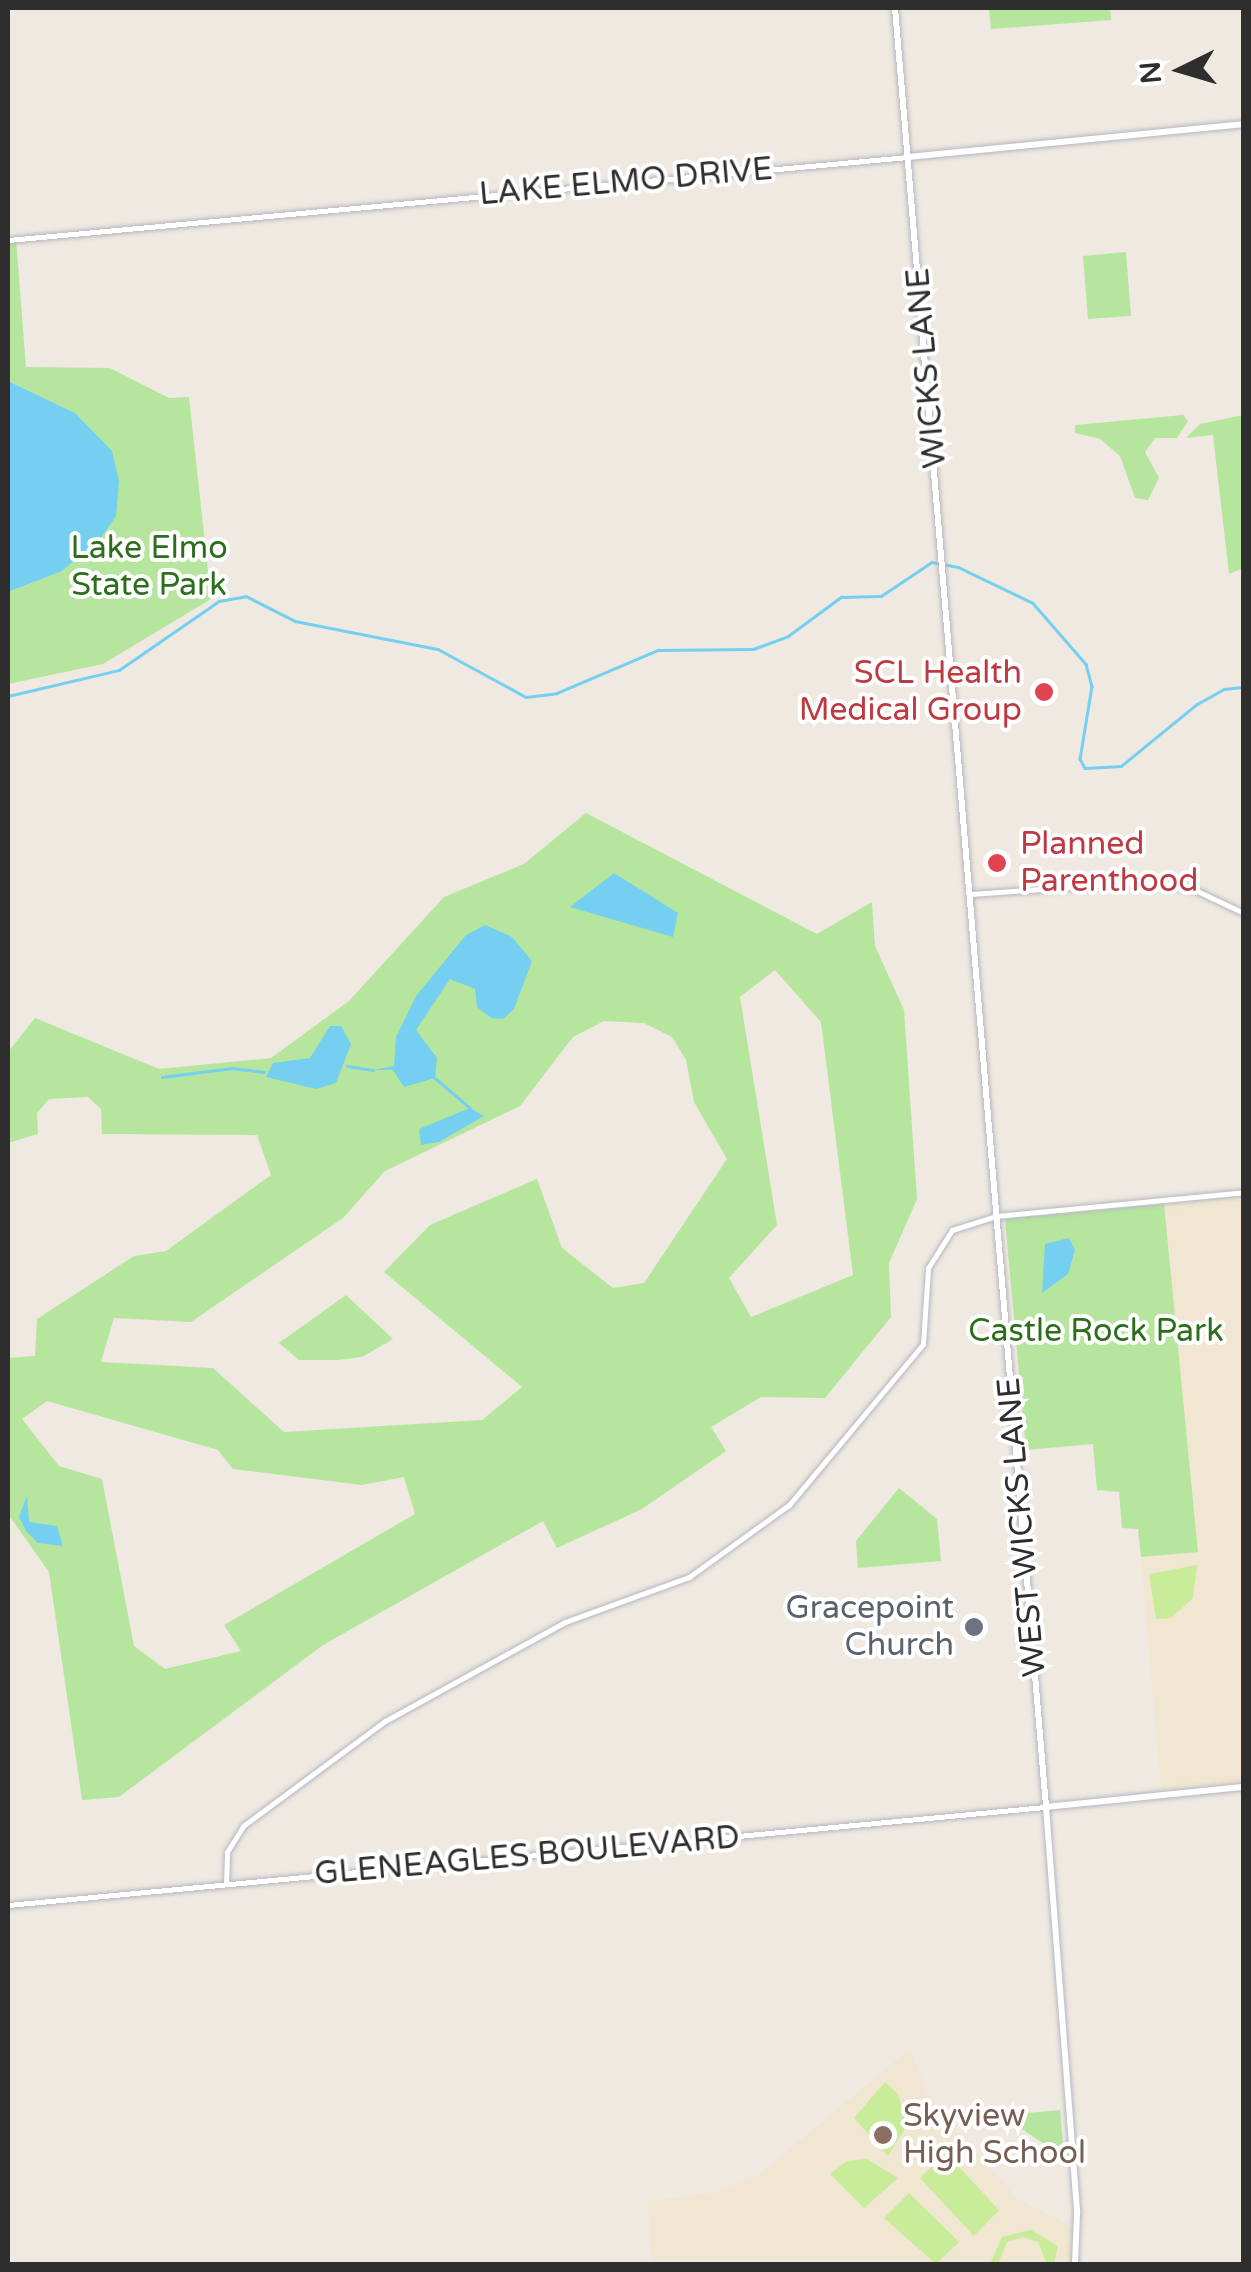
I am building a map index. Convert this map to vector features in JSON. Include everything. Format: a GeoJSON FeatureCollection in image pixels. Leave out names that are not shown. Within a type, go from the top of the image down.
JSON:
{"type":"FeatureCollection","features":[{"type":"Feature","properties":{"kind":"main road","name":"WICKS LANE"},"geometry":{"type":"LineString","coordinates":[[895,8],[959,729]]}},
{"type":"Feature","properties":{"kind":"main road","name":"LAKE ELMO DRIVE"},"geometry":{"type":"LineString","coordinates":[[908,157],[1244,124]]}},
{"type":"Feature","properties":{"kind":"main road","name":"WEST WICKS LANE"},"geometry":{"type":"LineString","coordinates":[[959,729],[1077,2214],[1075,2264]]}},
{"type":"Feature","properties":{"kind":"main road"},"geometry":{"type":"LineString","coordinates":[[1046,1807],[1244,1787]]}},
{"type":"Feature","properties":{"kind":"street","name":"LAKE ELMO DRIVE"},"geometry":{"type":"LineString","coordinates":[[8,240],[908,157]]}},
{"type":"Feature","properties":{"kind":"street"},"geometry":{"type":"LineString","coordinates":[[972,894],[1154,881],[1195,890],[1244,913]]}},
{"type":"Feature","properties":{"kind":"street"},"geometry":{"type":"LineString","coordinates":[[226,1884],[227,1852],[243,1826],[385,1720],[565,1622],[689,1577],[790,1506],[923,1344],[928,1268],[938,1244],[962,1224],[996,1216],[1244,1192]]}},
{"type":"Feature","properties":{"kind":"street","name":"GLENEAGLES BOULEVARD"},"geometry":{"type":"LineString","coordinates":[[8,1905],[1046,1807]]}},
{"type":"Feature","properties":{"kind":"shaded area"},"geometry":{"type":"Polygon","coordinates":[[[1243,1196],[1243,1781],[1161,1789],[1141,1557],[1198,1551],[1164,1204],[1243,1196]]]}},
{"type":"Feature","properties":{"kind":"shaded area","name":"Skyview High School"},"geometry":{"type":"Polygon","coordinates":[[[910,2049],[932,2104],[1018,2199],[1074,2227],[1073,2264],[652,2264],[648,2201],[715,2192],[758,2175],[910,2049]]]}},
{"type":"Feature","properties":{"kind":"green space"},"geometry":{"type":"Polygon","coordinates":[[[989,8],[1110,8],[1111,20],[991,29],[989,8]]]}},
{"type":"Feature","properties":{"kind":"green space","name":"Lake Elmo State Park"},"geometry":{"type":"Polygon","coordinates":[[[16,239],[26,367],[110,368],[169,398],[189,397],[211,599],[103,664],[8,684],[8,592],[60,572],[75,413],[8,381],[8,240],[16,239]]]}},
{"type":"Feature","properties":{"kind":"green space"},"geometry":{"type":"Polygon","coordinates":[[[1126,252],[1131,316],[1088,319],[1083,256],[1126,252]]]}},
{"type":"Feature","properties":{"kind":"green space"},"geometry":{"type":"Polygon","coordinates":[[[1183,415],[1188,421],[1177,438],[1155,438],[1145,452],[1159,478],[1148,500],[1135,498],[1120,456],[1100,439],[1075,433],[1075,425],[1183,415]]]}},
{"type":"Feature","properties":{"kind":"green space"},"geometry":{"type":"Polygon","coordinates":[[[1243,415],[1243,568],[1229,574],[1213,435],[1186,438],[1200,424],[1243,415]]]}},
{"type":"Feature","properties":{"kind":"green space"},"geometry":{"type":"Polygon","coordinates":[[[586,813],[817,934],[872,902],[875,946],[904,1010],[917,1199],[889,1263],[891,1317],[825,1398],[761,1397],[711,1427],[726,1451],[642,1509],[557,1548],[543,1521],[323,1645],[119,1797],[82,1800],[49,1572],[8,1514],[8,1358],[35,1356],[37,1319],[134,1256],[166,1251],[271,1175],[257,1135],[102,1134],[101,1109],[88,1097],[49,1099],[37,1113],[38,1134],[8,1143],[8,1052],[35,1018],[159,1069],[271,1058],[349,1001],[444,897],[524,864],[586,813]],[[775,970],[740,997],[777,1225],[729,1278],[751,1317],[853,1275],[821,1022],[775,970]],[[604,1021],[573,1037],[520,1106],[385,1171],[343,1218],[191,1322],[114,1318],[101,1362],[213,1368],[284,1432],[482,1420],[522,1387],[384,1272],[430,1225],[537,1179],[562,1248],[613,1288],[644,1283],[727,1159],[694,1102],[686,1060],[672,1037],[644,1023],[604,1021]],[[47,1401],[22,1419],[59,1466],[102,1479],[134,1646],[165,1669],[241,1651],[224,1625],[415,1514],[404,1477],[362,1485],[233,1469],[218,1450],[47,1401]]]}},
{"type":"Feature","properties":{"kind":"green space","name":"Castle Rock Park"},"geometry":{"type":"Polygon","coordinates":[[[1164,1204],[1198,1552],[1141,1557],[1138,1529],[1122,1528],[1119,1492],[1097,1490],[1093,1444],[1026,1450],[1005,1219],[1164,1204]]]}},
{"type":"Feature","properties":{"kind":"green space"},"geometry":{"type":"Polygon","coordinates":[[[346,1295],[393,1339],[362,1357],[338,1360],[299,1360],[279,1343],[346,1295]]]}},
{"type":"Feature","properties":{"kind":"green space"},"geometry":{"type":"Polygon","coordinates":[[[899,1488],[937,1519],[941,1561],[858,1568],[856,1541],[899,1488]]]}},
{"type":"Feature","properties":{"kind":"green space"},"geometry":{"type":"Polygon","coordinates":[[[1197,1565],[1193,1598],[1171,1618],[1156,1619],[1149,1574],[1197,1565]]]}},
{"type":"Feature","properties":{"kind":"green space"},"geometry":{"type":"Polygon","coordinates":[[[885,2082],[898,2094],[904,2115],[904,2130],[888,2156],[854,2118],[885,2082]]]}},
{"type":"Feature","properties":{"kind":"green space"},"geometry":{"type":"Polygon","coordinates":[[[1060,2110],[1064,2157],[1014,2124],[1015,2114],[1060,2110]]]}},
{"type":"Feature","properties":{"kind":"green space"},"geometry":{"type":"Polygon","coordinates":[[[946,2153],[999,2210],[974,2236],[920,2178],[946,2153]]]}},
{"type":"Feature","properties":{"kind":"green space"},"geometry":{"type":"Polygon","coordinates":[[[867,2159],[898,2178],[864,2208],[830,2174],[847,2161],[867,2159]]]}},
{"type":"Feature","properties":{"kind":"green space"},"geometry":{"type":"Polygon","coordinates":[[[909,2193],[959,2242],[936,2264],[884,2218],[909,2193]]]}},
{"type":"Feature","properties":{"kind":"green space"},"geometry":{"type":"Polygon","coordinates":[[[1031,2230],[1058,2246],[1054,2264],[1047,2264],[1038,2242],[1023,2237],[1007,2242],[998,2264],[990,2264],[1002,2237],[1031,2230]]]}},
{"type":"Feature","properties":{"kind":"water"},"geometry":{"type":"Polygon","coordinates":[[[8,381],[75,413],[112,451],[119,481],[116,516],[99,541],[60,572],[8,592],[8,381]]]}},
{"type":"Feature","properties":{"kind":"water"},"geometry":{"type":"Polygon","coordinates":[[[614,873],[678,913],[673,937],[570,907],[614,873]]]}},
{"type":"Feature","properties":{"kind":"water"},"geometry":{"type":"Polygon","coordinates":[[[485,925],[512,937],[532,961],[514,1009],[503,1019],[491,1018],[477,1007],[475,989],[450,979],[416,1030],[437,1058],[435,1078],[404,1087],[393,1070],[373,1070],[394,1066],[396,1037],[416,996],[466,935],[485,925]]]}},
{"type":"Feature","properties":{"kind":"water"},"geometry":{"type":"Polygon","coordinates":[[[330,1026],[341,1026],[351,1044],[336,1083],[316,1089],[266,1077],[273,1063],[310,1058],[330,1026]]]}},
{"type":"Feature","properties":{"kind":"water"},"geometry":{"type":"Polygon","coordinates":[[[470,1108],[484,1116],[439,1142],[421,1145],[419,1129],[470,1108]]]}},
{"type":"Feature","properties":{"kind":"water"},"geometry":{"type":"Polygon","coordinates":[[[1069,1238],[1075,1250],[1068,1274],[1042,1293],[1045,1244],[1069,1238]]]}},
{"type":"Feature","properties":{"kind":"water"},"geometry":{"type":"Polygon","coordinates":[[[27,1496],[29,1522],[57,1526],[63,1546],[38,1543],[26,1531],[19,1517],[27,1496]]]}},
{"type":"Feature","properties":{"kind":"waterway"},"geometry":{"type":"LineString","coordinates":[[8,696],[119,670],[219,601],[246,596],[295,621],[438,649],[526,697],[557,693],[658,650],[753,649],[788,636],[841,597],[881,596],[932,562],[958,567],[1033,603],[1086,664],[1092,686],[1080,759],[1085,768],[1121,766],[1197,704],[1224,689],[1244,687]]}},
{"type":"Feature","properties":{"kind":"waterway"},"geometry":{"type":"LineString","coordinates":[[347,1066],[373,1070]]}},
{"type":"Feature","properties":{"kind":"waterway"},"geometry":{"type":"LineString","coordinates":[[162,1077],[232,1068],[264,1072]]}},
{"type":"Feature","properties":{"kind":"waterway"},"geometry":{"type":"LineString","coordinates":[[435,1078],[470,1108]]}},
{"type":"Feature","properties":{"kind":"place","name":"SCL Health Medical Group"},"geometry":{"type":"Point","coordinates":[1044,692]}},
{"type":"Feature","properties":{"kind":"place","name":"Planned Parenthood"},"geometry":{"type":"Point","coordinates":[997,863]}},
{"type":"Feature","properties":{"kind":"place","name":"Gracepoint Church"},"geometry":{"type":"Point","coordinates":[974,1627]}},
{"type":"Feature","properties":{"kind":"place","name":"Skyview High School"},"geometry":{"type":"Point","coordinates":[883,2135]}}]}
